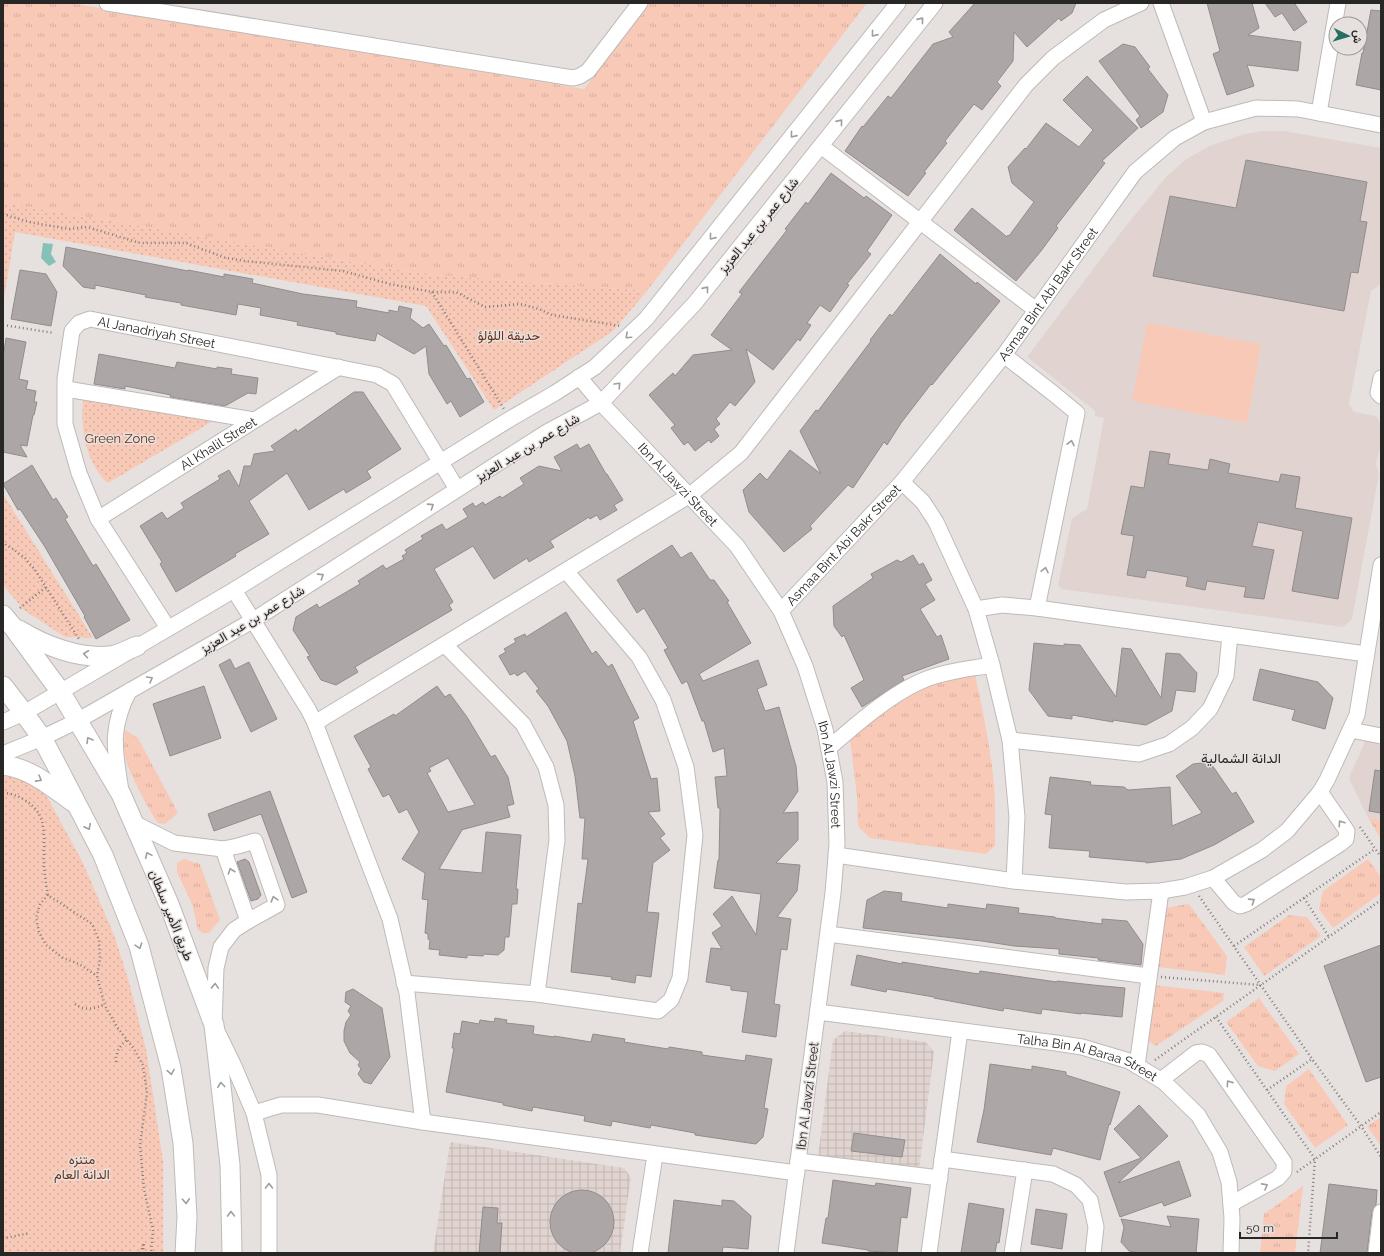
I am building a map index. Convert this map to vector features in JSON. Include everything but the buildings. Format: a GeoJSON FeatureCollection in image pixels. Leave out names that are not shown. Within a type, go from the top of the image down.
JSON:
{"type":"FeatureCollection","features":[{"type":"Feature","properties":{"kind":"main road"},"geometry":{"type":"LineString","coordinates":[[8,621],[36,640],[79,654],[111,656],[137,646]]}},
{"type":"Feature","properties":{"kind":"main road","name":"طريق الأمير سلطان"},"geometry":{"type":"LineString","coordinates":[[8,621],[60,691],[122,796],[169,904],[214,1025],[230,1165],[232,1252]]}},
{"type":"Feature","properties":{"kind":"main road"},"geometry":{"type":"LineString","coordinates":[[3,686],[42,738],[103,855],[140,946],[171,1068],[183,1143],[187,1217],[185,1253]]}},
{"type":"Feature","properties":{"kind":"main road"},"geometry":{"type":"LineString","coordinates":[[3,766],[9,766],[29,773],[46,782],[77,805]]}},
{"type":"Feature","properties":{"kind":"street"},"geometry":{"type":"LineString","coordinates":[[107,3],[573,78],[588,71],[640,3]]}},
{"type":"Feature","properties":{"kind":"street"},"geometry":{"type":"LineString","coordinates":[[3,722],[24,713],[234,590],[595,367],[651,313],[898,3]]}},
{"type":"Feature","properties":{"kind":"street","name":"شارع عمر بن عبد العزيز"},"geometry":{"type":"LineString","coordinates":[[3,754],[42,738],[77,721],[252,621],[547,432],[601,403],[695,303],[935,3]]}},
{"type":"Feature","properties":{"kind":"street"},"geometry":{"type":"LineString","coordinates":[[315,723],[690,495],[741,453],[1026,85],[1053,58],[1104,20],[1141,3]]}},
{"type":"Feature","properties":{"kind":"street"},"geometry":{"type":"LineString","coordinates":[[1161,3],[1204,122]]}},
{"type":"Feature","properties":{"kind":"street"},"geometry":{"type":"LineString","coordinates":[[1318,113],[1338,3]]}},
{"type":"Feature","properties":{"kind":"street","name":"Asmaa Bint Abi Bakr Street"},"geometry":{"type":"LineString","coordinates":[[781,612],[902,482],[1004,355],[1135,172],[1175,138],[1204,122],[1256,108],[1298,109],[1381,124]]}},
{"type":"Feature","properties":{"kind":"street"},"geometry":{"type":"LineString","coordinates":[[821,146],[1036,310]]}},
{"type":"Feature","properties":{"kind":"street","name":"Al Janadriyah Street"},"geometry":{"type":"LineString","coordinates":[[168,628],[98,519],[79,473],[65,424],[65,379],[72,331],[79,323],[90,319],[377,375],[393,384],[457,489]]}},
{"type":"Feature","properties":{"kind":"street"},"geometry":{"type":"LineString","coordinates":[[1004,355],[1077,413],[1037,608]]}},
{"type":"Feature","properties":{"kind":"street","name":"Al Khalil Street"},"geometry":{"type":"LineString","coordinates":[[98,519],[339,367]]}},
{"type":"Feature","properties":{"kind":"street","name":"Ibn Al Jawzi Street"},"geometry":{"type":"LineString","coordinates":[[579,377],[601,403],[738,546],[781,612],[805,666],[826,729],[835,782],[837,844],[828,934],[786,1253]]}},
{"type":"Feature","properties":{"kind":"street"},"geometry":{"type":"LineString","coordinates":[[1381,378],[1378,392],[1381,396]]}},
{"type":"Feature","properties":{"kind":"street"},"geometry":{"type":"LineString","coordinates":[[66,389],[254,420]]}},
{"type":"Feature","properties":{"kind":"street"},"geometry":{"type":"LineString","coordinates":[[902,482],[923,502],[936,522],[976,609],[992,665],[1010,740],[1017,817],[1014,881]]}},
{"type":"Feature","properties":{"kind":"street"},"geometry":{"type":"LineString","coordinates":[[836,855],[1014,881],[1126,892],[1161,891],[1213,878],[1275,842],[1287,831],[1320,792],[1327,780],[1357,715],[1381,565]]}},
{"type":"Feature","properties":{"kind":"street"},"geometry":{"type":"LineString","coordinates":[[404,983],[538,994],[658,1011],[671,1000],[680,978],[695,834],[686,767],[663,700],[639,657],[566,571]]}},
{"type":"Feature","properties":{"kind":"street"},"geometry":{"type":"LineString","coordinates":[[234,590],[315,723],[390,919],[407,993],[422,1122]]}},
{"type":"Feature","properties":{"kind":"street"},"geometry":{"type":"LineString","coordinates":[[976,609],[1002,605],[1037,608],[1366,654]]}},
{"type":"Feature","properties":{"kind":"street"},"geometry":{"type":"LineString","coordinates":[[1010,740],[1139,754],[1169,744],[1192,728],[1210,709],[1226,676],[1230,635]]}},
{"type":"Feature","properties":{"kind":"street"},"geometry":{"type":"LineString","coordinates":[[445,645],[522,724],[546,767],[556,805],[557,840],[538,994]]}},
{"type":"Feature","properties":{"kind":"street"},"geometry":{"type":"LineString","coordinates":[[829,748],[881,706],[903,691],[924,680],[946,673],[992,665]]}},
{"type":"Feature","properties":{"kind":"street"},"geometry":{"type":"LineString","coordinates":[[122,796],[114,737],[118,717],[129,691]]}},
{"type":"Feature","properties":{"kind":"street"},"geometry":{"type":"LineString","coordinates":[[1350,730],[1381,736]]}},
{"type":"Feature","properties":{"kind":"street"},"geometry":{"type":"LineString","coordinates":[[1213,878],[1234,903],[1240,906],[1246,904],[1340,844],[1346,839],[1346,831],[1320,792]]}},
{"type":"Feature","properties":{"kind":"street"},"geometry":{"type":"LineString","coordinates":[[134,824],[174,843],[223,849],[255,842],[277,905],[261,912],[234,930],[221,947],[216,968],[214,1025],[254,1113],[268,1175],[269,1253]]}},
{"type":"Feature","properties":{"kind":"street"},"geometry":{"type":"LineString","coordinates":[[223,849],[248,920]]}},
{"type":"Feature","properties":{"kind":"street"},"geometry":{"type":"LineString","coordinates":[[1137,1066],[1161,891]]}},
{"type":"Feature","properties":{"kind":"street"},"geometry":{"type":"LineString","coordinates":[[828,934],[1149,976]]}},
{"type":"Feature","properties":{"kind":"street","name":"Talha Bin Al Baraa Street"},"geometry":{"type":"LineString","coordinates":[[818,1012],[1082,1047],[1128,1061],[1161,1080],[1198,1115],[1220,1152],[1229,1182],[1232,1218],[1231,1253]]}},
{"type":"Feature","properties":{"kind":"street"},"geometry":{"type":"LineString","coordinates":[[929,1253],[960,1031]]}},
{"type":"Feature","properties":{"kind":"street"},"geometry":{"type":"LineString","coordinates":[[1161,1080],[1196,1053],[1202,1052],[1209,1055],[1284,1162],[1284,1172],[1278,1178],[1231,1204]]}},
{"type":"Feature","properties":{"kind":"street"},"geometry":{"type":"LineString","coordinates":[[254,1113],[281,1105],[318,1105],[422,1122],[655,1155],[940,1178]]}},
{"type":"Feature","properties":{"kind":"street"},"geometry":{"type":"LineString","coordinates":[[640,1253],[655,1155]]}},
{"type":"Feature","properties":{"kind":"street"},"geometry":{"type":"LineString","coordinates":[[942,1159],[1053,1174],[1076,1185],[1090,1200],[1096,1227],[1093,1253]]}},
{"type":"Feature","properties":{"kind":"street"},"geometry":{"type":"LineString","coordinates":[[1012,1253],[1025,1170]]}},
{"type":"Feature","properties":{"kind":"street"},"geometry":{"type":"LineString","coordinates":[[1376,1253],[1381,1212]]}},
{"type":"Feature","properties":{"kind":"path"},"geometry":{"type":"LineString","coordinates":[[3,214],[29,222],[69,229],[87,227],[140,243],[186,243],[226,258],[343,270],[390,284],[432,292],[456,292],[485,307],[520,304],[539,309],[552,315],[637,328]]}},
{"type":"Feature","properties":{"kind":"path"},"geometry":{"type":"LineString","coordinates":[[432,292],[510,419]]}},
{"type":"Feature","properties":{"kind":"path"},"geometry":{"type":"LineString","coordinates":[[3,325],[54,333]]}},
{"type":"Feature","properties":{"kind":"path"},"geometry":{"type":"LineString","coordinates":[[3,541],[6,545],[25,558],[35,570],[80,641]]}},
{"type":"Feature","properties":{"kind":"path"},"geometry":{"type":"LineString","coordinates":[[20,608],[46,587]]}},
{"type":"Feature","properties":{"kind":"path"},"geometry":{"type":"LineString","coordinates":[[3,793],[10,793],[20,796],[39,814],[43,832],[44,868],[48,895],[92,924],[99,940],[100,960],[97,976],[105,1004],[117,1027],[134,1049],[143,1065],[147,1093],[140,1145],[144,1189],[154,1230],[151,1253]]}},
{"type":"Feature","properties":{"kind":"path"},"geometry":{"type":"LineString","coordinates":[[1234,946],[1375,849]]}},
{"type":"Feature","properties":{"kind":"path"},"geometry":{"type":"LineString","coordinates":[[1198,894],[1361,1126],[1381,1157]]}},
{"type":"Feature","properties":{"kind":"path"},"geometry":{"type":"LineString","coordinates":[[48,895],[40,904],[36,918],[39,932],[46,945],[63,958],[79,964],[97,976]]}},
{"type":"Feature","properties":{"kind":"path"},"geometry":{"type":"LineString","coordinates":[[1304,898],[1329,937]]}},
{"type":"Feature","properties":{"kind":"path"},"geometry":{"type":"LineString","coordinates":[[1155,1060],[1381,900]]}},
{"type":"Feature","properties":{"kind":"path"},"geometry":{"type":"LineString","coordinates":[[1149,976],[1261,985]]}},
{"type":"Feature","properties":{"kind":"path"},"geometry":{"type":"LineString","coordinates":[[75,1004],[80,1008],[87,1009],[96,1008],[105,1004]]}},
{"type":"Feature","properties":{"kind":"path"},"geometry":{"type":"LineString","coordinates":[[1216,1018],[1314,1159],[1308,1253]]}},
{"type":"Feature","properties":{"kind":"path"},"geometry":{"type":"LineString","coordinates":[[116,1062],[116,1053],[118,1048],[127,1040]]}},
{"type":"Feature","properties":{"kind":"path"},"geometry":{"type":"LineString","coordinates":[[1267,1090],[1312,1058]]}},
{"type":"Feature","properties":{"kind":"path"},"geometry":{"type":"LineString","coordinates":[[1295,1173],[1381,1112]]}},
{"type":"Feature","properties":{"kind":"path"},"geometry":{"type":"LineString","coordinates":[[3,1238],[30,1233]]}},
{"type":"Feature","properties":{"kind":"shaded area"},"geometry":{"type":"Polygon","coordinates":[[[1263,131],[1284,131],[1381,148],[1381,284],[1371,291],[1349,404],[1354,412],[1376,416],[1381,424],[1381,444],[1376,464],[1379,474],[1352,619],[1343,627],[1061,589],[1058,585],[1072,518],[1087,509],[1104,418],[1095,416],[1095,411],[1027,357],[1118,236],[1165,178],[1185,160],[1209,146],[1245,134],[1263,131]]]}},
{"type":"Feature","properties":{"kind":"shaded area"},"geometry":{"type":"Polygon","coordinates":[[[1367,737],[1381,740],[1381,820],[1368,818],[1349,778],[1367,737]]]}},
{"type":"Feature","properties":{"kind":"shaded area"},"geometry":{"type":"Polygon","coordinates":[[[845,1031],[926,1042],[934,1052],[919,1170],[818,1157],[833,1040],[845,1031]]]}},
{"type":"Feature","properties":{"kind":"shaded area"},"geometry":{"type":"Polygon","coordinates":[[[450,1142],[624,1168],[631,1177],[620,1253],[433,1253],[450,1142]]]}},
{"type":"Feature","properties":{"kind":"green space"},"geometry":{"type":"Polygon","coordinates":[[[3,3],[70,3],[584,89],[647,3],[867,3],[647,291],[423,274],[3,203],[3,3]]]}},
{"type":"Feature","properties":{"kind":"green space","name":"حديقة اللؤلؤ"},"geometry":{"type":"Polygon","coordinates":[[[3,203],[423,274],[647,291],[613,331],[494,410],[426,306],[15,232],[3,304],[3,203]]]}},
{"type":"Feature","properties":{"kind":"green space"},"geometry":{"type":"Polygon","coordinates":[[[1147,323],[1261,344],[1247,423],[1132,401],[1147,323]]]}},
{"type":"Feature","properties":{"kind":"green space","name":"Green Zone"},"geometry":{"type":"Polygon","coordinates":[[[83,400],[218,418],[108,483],[94,466],[86,445],[82,411],[83,400]]]}},
{"type":"Feature","properties":{"kind":"green space"},"geometry":{"type":"Polygon","coordinates":[[[3,494],[93,638],[65,637],[24,610],[3,585],[3,494]]]}},
{"type":"Feature","properties":{"kind":"green space"},"geometry":{"type":"Polygon","coordinates":[[[974,671],[985,723],[993,775],[995,801],[995,846],[986,854],[870,838],[858,826],[857,796],[850,740],[874,717],[924,686],[974,671]]]}},
{"type":"Feature","properties":{"kind":"green space"},"geometry":{"type":"Polygon","coordinates":[[[125,730],[138,738],[178,813],[165,824],[158,823],[154,817],[130,770],[124,752],[125,730]]]}},
{"type":"Feature","properties":{"kind":"green space","name":"متنزه الدانة العام"},"geometry":{"type":"Polygon","coordinates":[[[3,776],[26,782],[37,787],[46,795],[83,863],[114,935],[129,982],[146,1049],[163,1161],[163,1253],[3,1253],[3,776]]]}},
{"type":"Feature","properties":{"kind":"green space"},"geometry":{"type":"Polygon","coordinates":[[[1368,818],[1381,820],[1381,839],[1368,818]]]}},
{"type":"Feature","properties":{"kind":"green space"},"geometry":{"type":"Polygon","coordinates":[[[184,859],[200,864],[220,920],[209,933],[203,933],[198,930],[192,904],[177,872],[177,863],[184,859]]]}},
{"type":"Feature","properties":{"kind":"green space"},"geometry":{"type":"Polygon","coordinates":[[[1368,859],[1381,877],[1381,893],[1333,928],[1319,909],[1323,891],[1368,859]]]}},
{"type":"Feature","properties":{"kind":"green space"},"geometry":{"type":"Polygon","coordinates":[[[1189,904],[1227,956],[1225,975],[1158,967],[1165,908],[1189,904]]]}},
{"type":"Feature","properties":{"kind":"green space"},"geometry":{"type":"Polygon","coordinates":[[[1289,915],[1307,917],[1321,936],[1264,976],[1244,947],[1289,915]]]}},
{"type":"Feature","properties":{"kind":"green space"},"geometry":{"type":"Polygon","coordinates":[[[1153,985],[1224,993],[1223,1001],[1156,1046],[1147,1040],[1153,985]]]}},
{"type":"Feature","properties":{"kind":"green space"},"geometry":{"type":"Polygon","coordinates":[[[1259,998],[1299,1054],[1275,1071],[1258,1066],[1226,1022],[1259,998]]]}},
{"type":"Feature","properties":{"kind":"green space"},"geometry":{"type":"Polygon","coordinates":[[[1309,1069],[1348,1125],[1315,1148],[1284,1104],[1286,1086],[1309,1069]]]}},
{"type":"Feature","properties":{"kind":"green space"},"geometry":{"type":"Polygon","coordinates":[[[1381,1117],[1381,1146],[1367,1126],[1381,1117]]]}},
{"type":"Feature","properties":{"kind":"green space"},"geometry":{"type":"Polygon","coordinates":[[[1303,1186],[1295,1253],[1260,1253],[1264,1214],[1303,1186]]]}},
{"type":"Feature","properties":{"kind":"water"},"geometry":{"type":"Polygon","coordinates":[[[43,243],[53,244],[51,254],[56,262],[49,266],[41,258],[43,243]]]}},
{"type":"Feature","properties":{"kind":"district","name":"الدانة الشمالية"},"geometry":{"type":"Point","coordinates":[1241,758]}}]}
